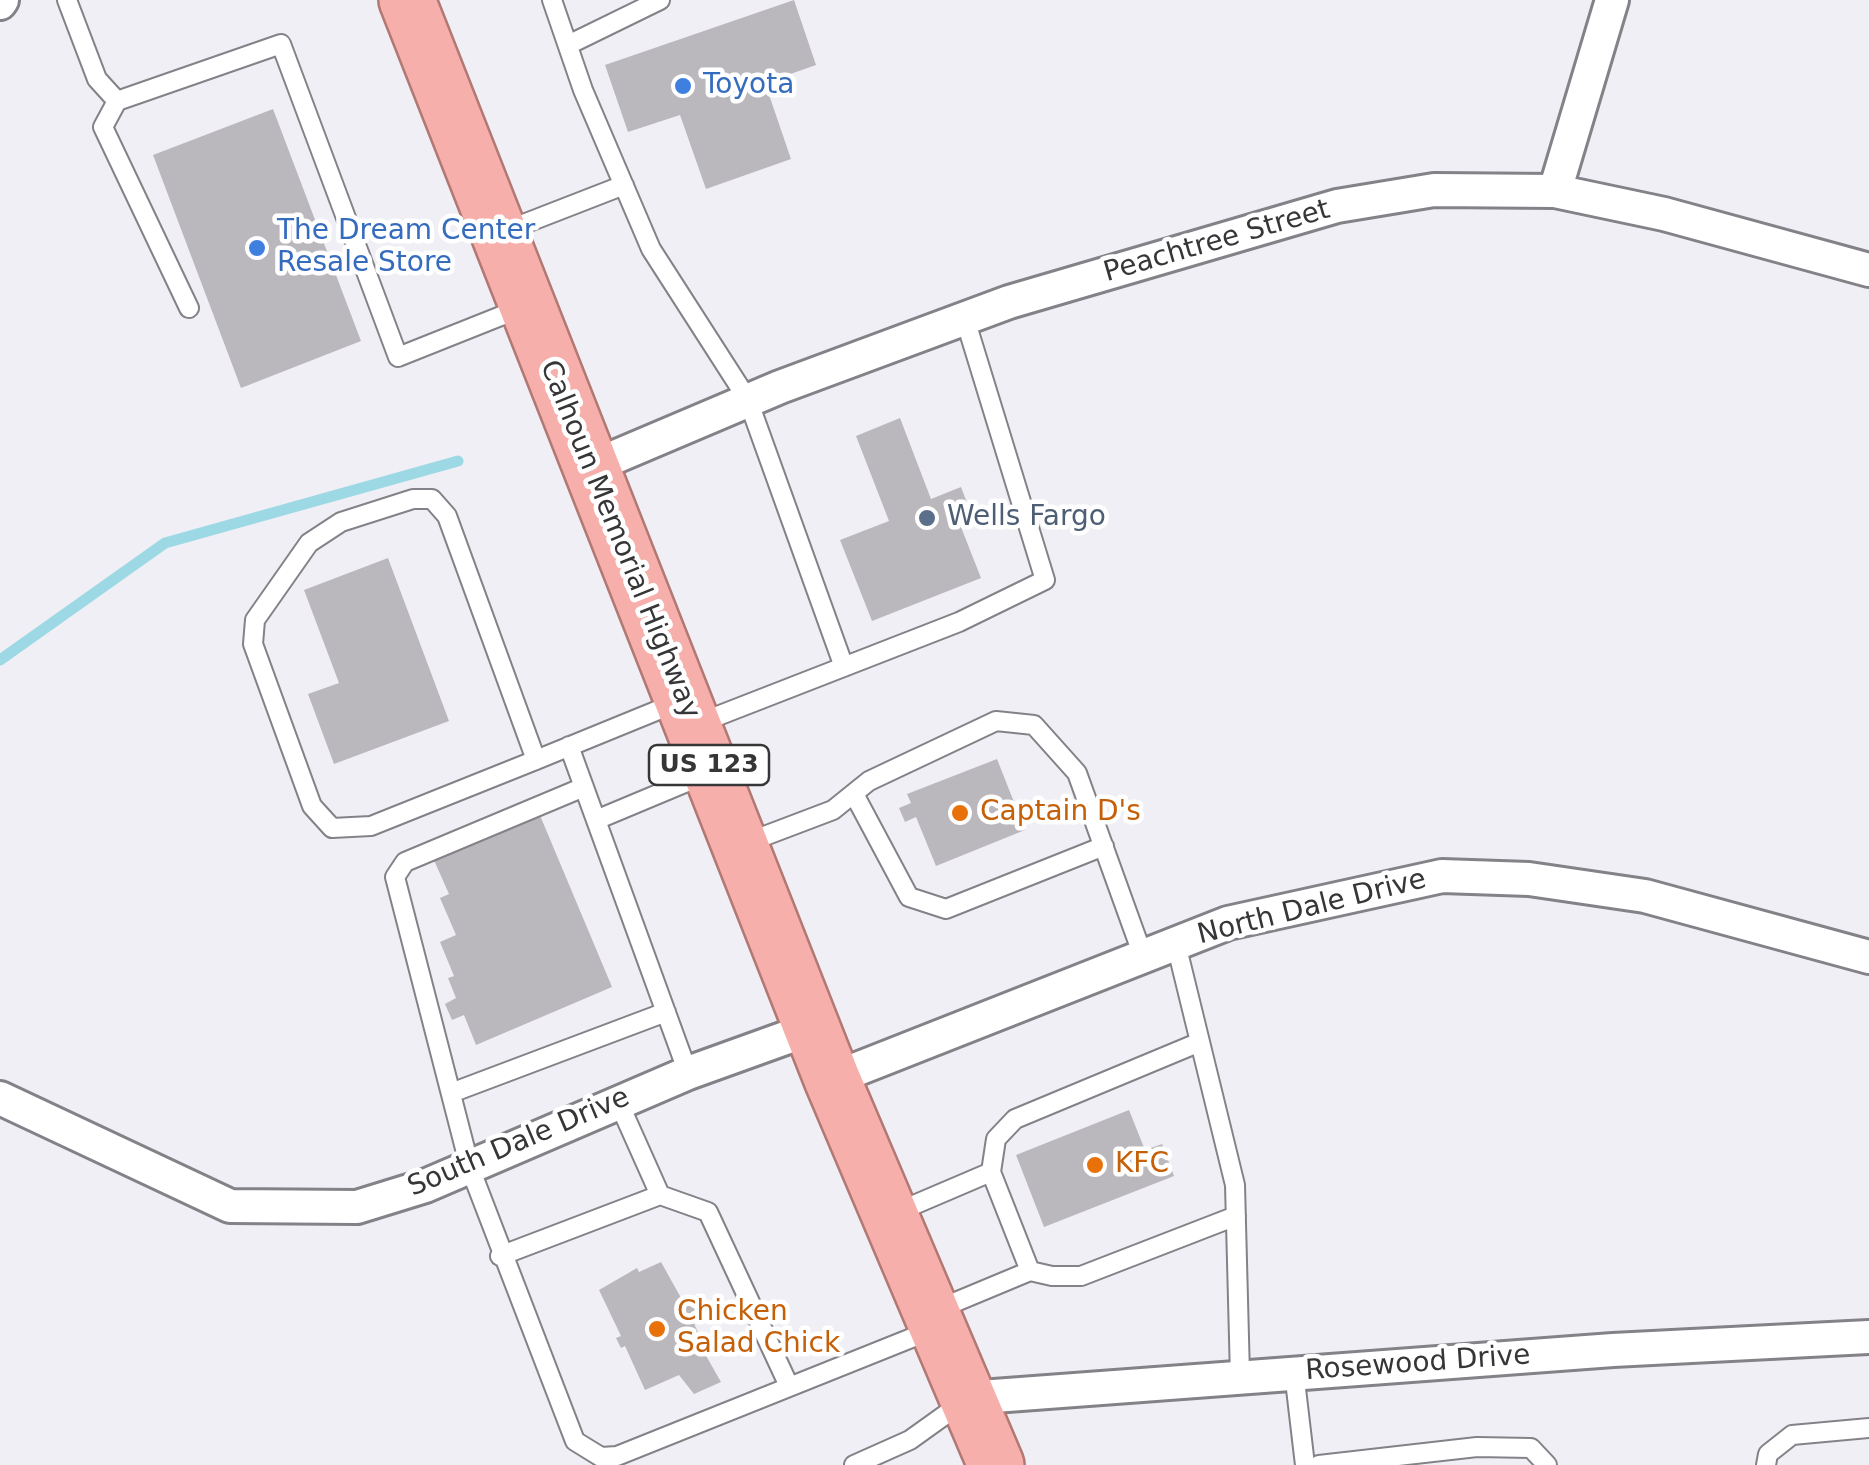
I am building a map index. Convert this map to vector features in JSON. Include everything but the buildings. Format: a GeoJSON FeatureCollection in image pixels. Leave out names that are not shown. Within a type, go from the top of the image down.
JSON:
{"type":"FeatureCollection","features":[{"type":"Feature","properties":{"kind":"highway","name":"Calhoun Memorial Highway"},"geometry":{"type":"LineString","coordinates":[[407,0],[832,1079],[996,1465]]}},
{"type":"Feature","properties":{"kind":"street"},"geometry":{"type":"LineString","coordinates":[[1555,191],[1612,0]]}},
{"type":"Feature","properties":{"kind":"street","name":"Peachtree Street"},"geometry":{"type":"LineString","coordinates":[[589,468],[748,400],[965,319],[1337,206],[1434,190],[1555,191],[1664,214],[1869,270]]}},
{"type":"Feature","properties":{"kind":"street","name":"North Dale Drive"},"geometry":{"type":"LineString","coordinates":[[832,1079],[1228,923],[1442,876],[1529,878],[1645,896],[1869,957]]}},
{"type":"Feature","properties":{"kind":"street","name":"South Dale Drive"},"geometry":{"type":"LineString","coordinates":[[0,1098],[230,1206],[357,1208],[470,1168],[688,1072],[812,1028]]}},
{"type":"Feature","properties":{"kind":"street","name":"Rosewood Drive"},"geometry":{"type":"LineString","coordinates":[[967,1398],[1294,1372],[1869,1337]]}},
{"type":"Feature","properties":{"kind":"lane"},"geometry":{"type":"LineString","coordinates":[[67,0],[97,79],[117,102]]}},
{"type":"Feature","properties":{"kind":"lane"},"geometry":{"type":"LineString","coordinates":[[552,0],[652,250],[748,400],[844,667]]}},
{"type":"Feature","properties":{"kind":"lane"},"geometry":{"type":"LineString","coordinates":[[568,45],[660,0]]}},
{"type":"Feature","properties":{"kind":"lane"},"geometry":{"type":"LineString","coordinates":[[189,308],[104,127],[117,102],[281,44],[398,357],[526,306]]}},
{"type":"Feature","properties":{"kind":"lane"},"geometry":{"type":"LineString","coordinates":[[498,234],[624,184]]}},
{"type":"Feature","properties":{"kind":"lane"},"geometry":{"type":"LineString","coordinates":[[596,820],[696,733],[844,667],[959,622],[1045,580],[965,319]]}},
{"type":"Feature","properties":{"kind":"lane"},"geometry":{"type":"LineString","coordinates":[[536,760],[447,516],[432,500],[413,498],[340,522],[309,543],[256,620],[253,644],[318,817],[332,828],[371,826],[536,760],[569,746],[696,733]]}},
{"type":"Feature","properties":{"kind":"lane"},"geometry":{"type":"LineString","coordinates":[[740,845],[833,810],[932,748],[996,721],[1034,725],[1078,772],[1144,956]]}},
{"type":"Feature","properties":{"kind":"lane"},"geometry":{"type":"LineString","coordinates":[[569,746],[688,1072]]}},
{"type":"Feature","properties":{"kind":"lane"},"geometry":{"type":"LineString","coordinates":[[584,787],[405,862],[395,877],[470,1168],[562,1418],[575,1441],[588,1453],[617,1456],[788,1386],[1030,1271],[1081,1276],[1236,1216]]}},
{"type":"Feature","properties":{"kind":"lane"},"geometry":{"type":"LineString","coordinates":[[854,794],[910,897],[946,908],[1104,846]]}},
{"type":"Feature","properties":{"kind":"lane"},"geometry":{"type":"LineString","coordinates":[[1176,944],[1234,1185],[1240,1376]]}},
{"type":"Feature","properties":{"kind":"lane"},"geometry":{"type":"LineString","coordinates":[[452,1093],[666,1012]]}},
{"type":"Feature","properties":{"kind":"lane"},"geometry":{"type":"LineString","coordinates":[[1030,1271],[991,1172],[996,1139],[1015,1119],[1200,1042]]}},
{"type":"Feature","properties":{"kind":"lane"},"geometry":{"type":"LineString","coordinates":[[618,1101],[660,1195]]}},
{"type":"Feature","properties":{"kind":"lane"},"geometry":{"type":"LineString","coordinates":[[889,1216],[991,1172]]}},
{"type":"Feature","properties":{"kind":"lane"},"geometry":{"type":"LineString","coordinates":[[500,1256],[660,1195],[708,1212],[788,1386]]}},
{"type":"Feature","properties":{"kind":"lane"},"geometry":{"type":"LineString","coordinates":[[1294,1372],[1305,1465]]}},
{"type":"Feature","properties":{"kind":"lane"},"geometry":{"type":"LineString","coordinates":[[856,1465],[910,1440],[967,1398]]}},
{"type":"Feature","properties":{"kind":"lane"},"geometry":{"type":"LineString","coordinates":[[1766,1465],[1768,1454],[1792,1434],[1869,1428]]}},
{"type":"Feature","properties":{"kind":"lane"},"geometry":{"type":"LineString","coordinates":[[1319,1465],[1476,1447],[1532,1448],[1547,1465]]}},
{"type":"Feature","properties":{"kind":"waterway"},"geometry":{"type":"LineString","coordinates":[[0,660],[165,543],[458,461]]}},
{"type":"Feature","properties":{"kind":"place","name":"Toyota"},"geometry":{"type":"Point","coordinates":[683,86]}},
{"type":"Feature","properties":{"kind":"place","name":"The Dream Center Resale Store"},"geometry":{"type":"Point","coordinates":[257,248]}},
{"type":"Feature","properties":{"kind":"place","name":"Wells Fargo"},"geometry":{"type":"Point","coordinates":[927,518]}},
{"type":"Feature","properties":{"kind":"place","name":"Captain D's"},"geometry":{"type":"Point","coordinates":[960,813]}},
{"type":"Feature","properties":{"kind":"place","name":"KFC"},"geometry":{"type":"Point","coordinates":[1095,1165]}},
{"type":"Feature","properties":{"kind":"place","name":"Chicken Salad Chick"},"geometry":{"type":"Point","coordinates":[657,1329]}}]}
